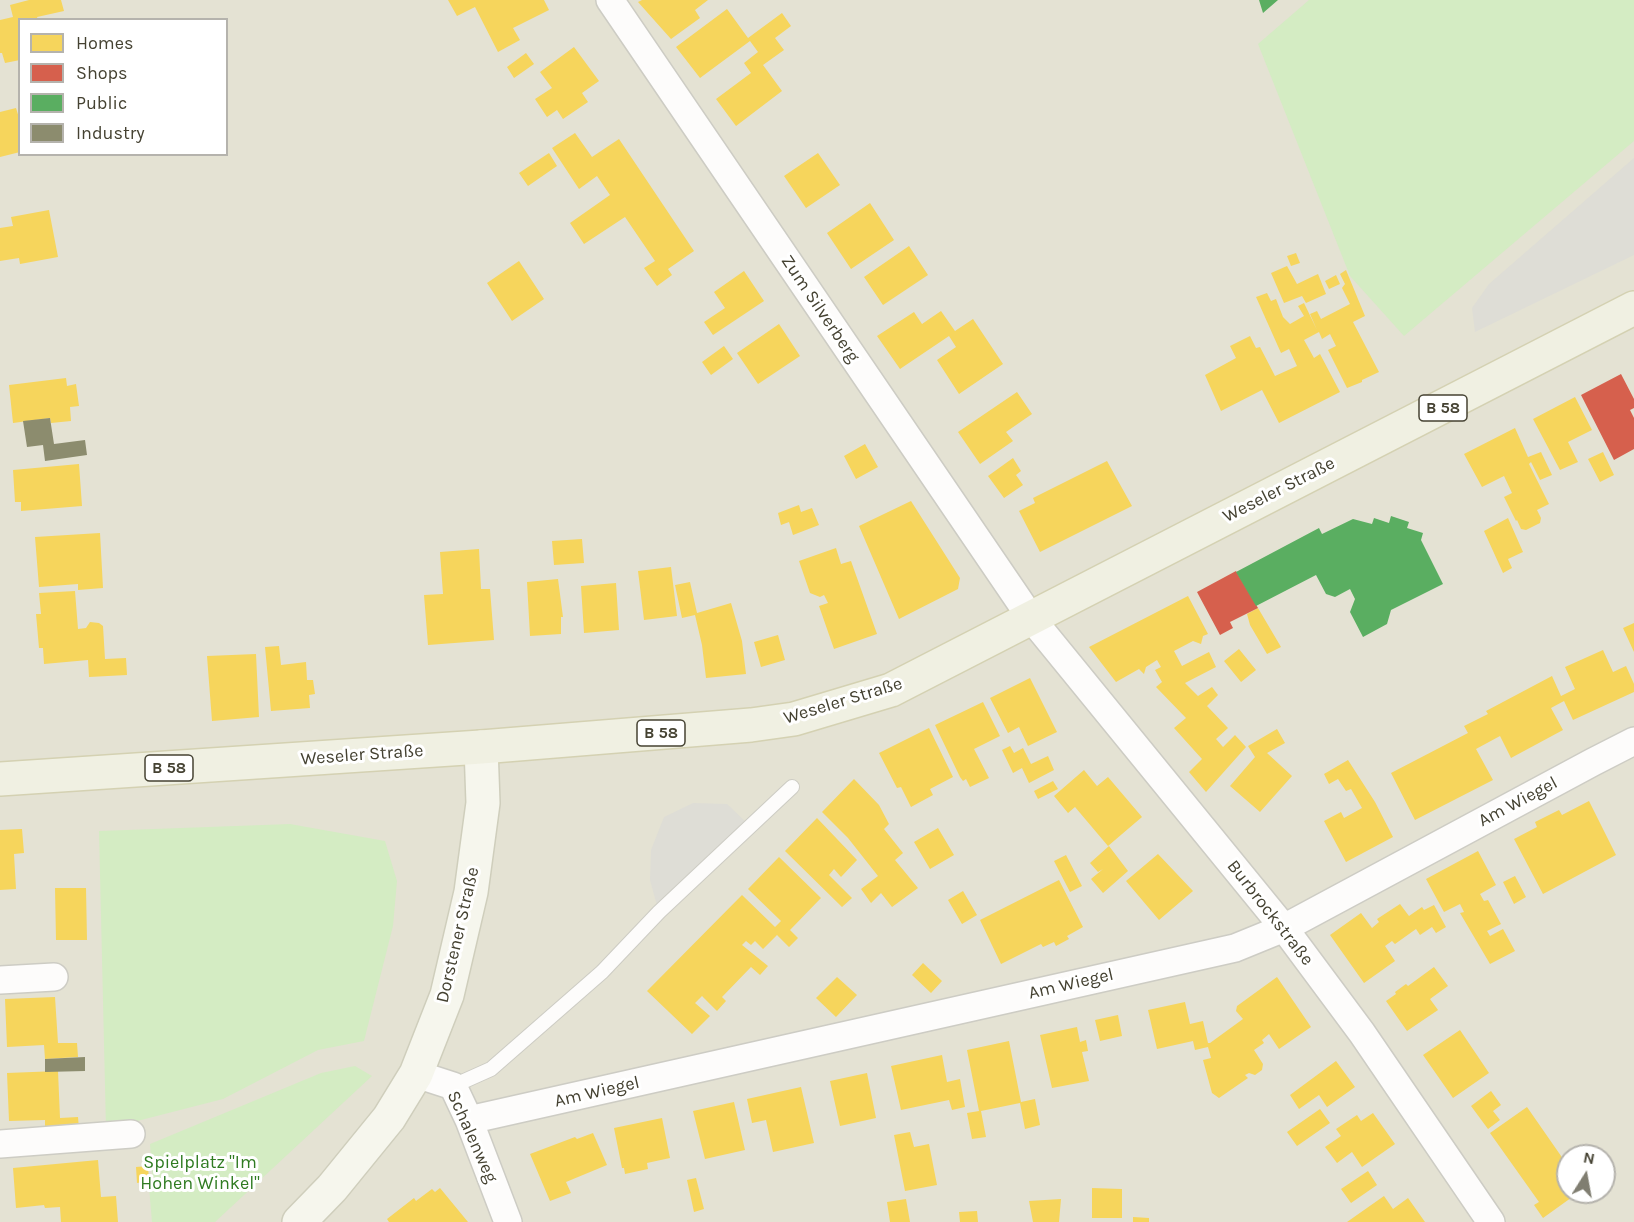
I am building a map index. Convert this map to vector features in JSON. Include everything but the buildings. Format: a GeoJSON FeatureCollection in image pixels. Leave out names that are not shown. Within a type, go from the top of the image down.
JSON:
{"type":"FeatureCollection","features":[{"type":"Feature","properties":{"kind":"main road","name":"Weseler Straße"},"geometry":{"type":"LineString","coordinates":[[0,779],[481,747],[740,726],[794,718],[891,690],[1634,308]]}},
{"type":"Feature","properties":{"kind":"main road","name":"Dorstener Straße"},"geometry":{"type":"LineString","coordinates":[[299,1222],[332,1188],[388,1118],[416,1074],[447,994],[471,892],[483,803],[481,747]]}},
{"type":"Feature","properties":{"kind":"street","name":"Zum Silverberg"},"geometry":{"type":"LineString","coordinates":[[610,0],[1031,618]]}},
{"type":"Feature","properties":{"kind":"street","name":"Burbrockstraße"},"geometry":{"type":"LineString","coordinates":[[1031,618],[1284,928],[1362,1033],[1491,1222]]}},
{"type":"Feature","properties":{"kind":"street","name":"Am Wiegel"},"geometry":{"type":"LineString","coordinates":[[469,1120],[1235,948],[1284,928],[1634,741]]}},
{"type":"Feature","properties":{"kind":"street"},"geometry":{"type":"LineString","coordinates":[[0,980],[54,977]]}},
{"type":"Feature","properties":{"kind":"street","name":"Schalenweg"},"geometry":{"type":"LineString","coordinates":[[416,1074],[453,1086],[469,1120],[508,1222]]}},
{"type":"Feature","properties":{"kind":"street"},"geometry":{"type":"LineString","coordinates":[[0,1144],[131,1134]]}},
{"type":"Feature","properties":{"kind":"lane"},"geometry":{"type":"LineString","coordinates":[[453,1086],[491,1069],[602,972],[659,912],[792,787]]}},
{"type":"Feature","properties":{"kind":"shaded area"},"geometry":{"type":"Polygon","coordinates":[[[0,0],[1634,0],[1634,1222],[0,1222],[0,0]]]}},
{"type":"Feature","properties":{"kind":"shaded area"},"geometry":{"type":"Polygon","coordinates":[[[1634,158],[1634,255],[1475,332],[1472,308],[1489,284],[1634,158]]]}},
{"type":"Feature","properties":{"kind":"shaded area"},"geometry":{"type":"Polygon","coordinates":[[[693,803],[727,804],[750,826],[661,910],[656,902],[650,880],[651,850],[664,817],[693,803]]]}},
{"type":"Feature","properties":{"kind":"green space"},"geometry":{"type":"Polygon","coordinates":[[[1309,0],[1634,0],[1634,141],[1404,336],[1350,276],[1258,44],[1309,0]]]}},
{"type":"Feature","properties":{"kind":"green space"},"geometry":{"type":"Polygon","coordinates":[[[290,824],[385,841],[397,881],[393,926],[364,1041],[318,1050],[223,1099],[106,1129],[99,831],[290,824]]]}},
{"type":"Feature","properties":{"kind":"green space","name":"Spielplatz \"Im Hohen Winkel\""},"geometry":{"type":"Polygon","coordinates":[[[355,1066],[372,1076],[215,1222],[152,1222],[149,1187],[153,1185],[150,1144],[321,1073],[355,1066]]]}}]}
